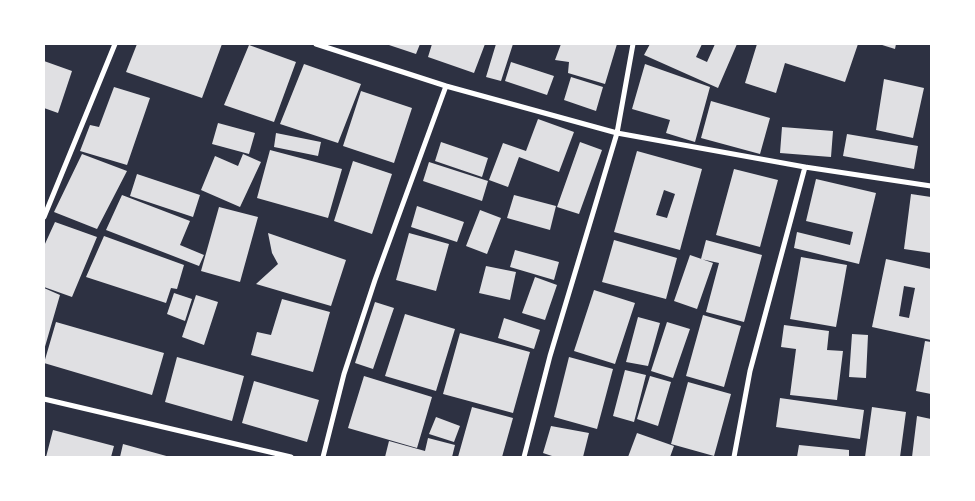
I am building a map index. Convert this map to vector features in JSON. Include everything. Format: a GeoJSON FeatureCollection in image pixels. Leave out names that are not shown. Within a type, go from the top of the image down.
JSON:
{"type":"FeatureCollection","features":[{"type":"Feature","properties":{"kind":"street"},"geometry":{"type":"LineString","coordinates":[[44,217],[115,44]]}},
{"type":"Feature","properties":{"kind":"street"},"geometry":{"type":"LineString","coordinates":[[316,44],[325,45],[446,86],[617,133],[805,167],[931,186]]}},
{"type":"Feature","properties":{"kind":"street"},"geometry":{"type":"LineString","coordinates":[[524,457],[550,356],[617,133],[633,44]]}},
{"type":"Feature","properties":{"kind":"street"},"geometry":{"type":"LineString","coordinates":[[323,457],[344,374],[375,280],[446,86]]}},
{"type":"Feature","properties":{"kind":"street"},"geometry":{"type":"LineString","coordinates":[[734,457],[750,370],[805,167]]}},
{"type":"Feature","properties":{"kind":"street"},"geometry":{"type":"LineString","coordinates":[[44,399],[291,457]]}},
{"type":"Feature","properties":{"kind":"building"},"geometry":{"type":"Polygon","coordinates":[[[137,44],[222,44],[202,98],[126,72],[137,44]]]}},
{"type":"Feature","properties":{"kind":"building"},"geometry":{"type":"Polygon","coordinates":[[[386,44],[420,44],[416,54],[386,44]]]}},
{"type":"Feature","properties":{"kind":"building"},"geometry":{"type":"Polygon","coordinates":[[[432,44],[485,44],[474,73],[428,57],[432,44]]]}},
{"type":"Feature","properties":{"kind":"building"},"geometry":{"type":"Polygon","coordinates":[[[496,44],[513,44],[501,81],[486,77],[496,44]]]}},
{"type":"Feature","properties":{"kind":"building"},"geometry":{"type":"Polygon","coordinates":[[[561,44],[617,44],[605,84],[568,73],[569,62],[555,60],[561,44]]]}},
{"type":"Feature","properties":{"kind":"building"},"geometry":{"type":"Polygon","coordinates":[[[650,44],[702,44],[696,57],[707,62],[715,44],[737,44],[718,88],[644,55],[650,44]]]}},
{"type":"Feature","properties":{"kind":"building"},"geometry":{"type":"Polygon","coordinates":[[[757,44],[858,44],[845,82],[785,63],[776,93],[745,83],[757,44]]]}},
{"type":"Feature","properties":{"kind":"building"},"geometry":{"type":"Polygon","coordinates":[[[879,44],[896,44],[895,49],[879,44]]]}},
{"type":"Feature","properties":{"kind":"building"},"geometry":{"type":"Polygon","coordinates":[[[249,45],[296,62],[274,122],[224,105],[249,45]]]}},
{"type":"Feature","properties":{"kind":"building"},"geometry":{"type":"Polygon","coordinates":[[[44,61],[72,71],[58,113],[44,108],[44,61]]]}},
{"type":"Feature","properties":{"kind":"building"},"geometry":{"type":"Polygon","coordinates":[[[511,62],[554,76],[547,95],[505,81],[511,62]]]}},
{"type":"Feature","properties":{"kind":"building"},"geometry":{"type":"Polygon","coordinates":[[[304,64],[361,84],[338,143],[280,124],[304,64]]]}},
{"type":"Feature","properties":{"kind":"building"},"geometry":{"type":"Polygon","coordinates":[[[645,64],[710,87],[695,142],[666,133],[670,120],[632,109],[645,64]]]}},
{"type":"Feature","properties":{"kind":"building"},"geometry":{"type":"Polygon","coordinates":[[[571,77],[603,87],[596,111],[564,100],[571,77]]]}},
{"type":"Feature","properties":{"kind":"building"},"geometry":{"type":"Polygon","coordinates":[[[884,79],[924,88],[913,138],[876,130],[884,79]]]}},
{"type":"Feature","properties":{"kind":"building"},"geometry":{"type":"Polygon","coordinates":[[[114,87],[150,98],[127,165],[80,151],[90,125],[99,127],[114,87]]]}},
{"type":"Feature","properties":{"kind":"building"},"geometry":{"type":"Polygon","coordinates":[[[361,91],[412,108],[394,163],[343,146],[361,91]]]}},
{"type":"Feature","properties":{"kind":"building"},"geometry":{"type":"Polygon","coordinates":[[[711,101],[770,118],[760,154],[701,138],[711,101]]]}},
{"type":"Feature","properties":{"kind":"building"},"geometry":{"type":"Polygon","coordinates":[[[538,119],[574,132],[559,172],[519,157],[508,187],[489,180],[503,143],[526,151],[538,119]]]}},
{"type":"Feature","properties":{"kind":"building"},"geometry":{"type":"Polygon","coordinates":[[[218,123],[255,133],[249,154],[212,144],[218,123]]]}},
{"type":"Feature","properties":{"kind":"building"},"geometry":{"type":"Polygon","coordinates":[[[782,127],[833,131],[831,157],[780,153],[782,127]]]}},
{"type":"Feature","properties":{"kind":"building"},"geometry":{"type":"Polygon","coordinates":[[[276,133],[321,142],[318,156],[274,147],[276,133]]]}},
{"type":"Feature","properties":{"kind":"building"},"geometry":{"type":"Polygon","coordinates":[[[847,134],[918,146],[914,169],[843,156],[847,134]]]}},
{"type":"Feature","properties":{"kind":"building"},"geometry":{"type":"Polygon","coordinates":[[[441,142],[488,158],[482,177],[435,161],[441,142]]]}},
{"type":"Feature","properties":{"kind":"building"},"geometry":{"type":"Polygon","coordinates":[[[580,142],[602,150],[579,214],[557,207],[580,142]]]}},
{"type":"Feature","properties":{"kind":"building"},"geometry":{"type":"Polygon","coordinates":[[[270,150],[342,169],[328,218],[257,198],[270,150]]]}},
{"type":"Feature","properties":{"kind":"building"},"geometry":{"type":"Polygon","coordinates":[[[637,151],[702,169],[680,250],[614,232],[637,151]],[[664,190],[656,215],[667,218],[675,194],[664,190]]]}},
{"type":"Feature","properties":{"kind":"building"},"geometry":{"type":"Polygon","coordinates":[[[82,154],[127,171],[97,229],[54,212],[82,154]]]}},
{"type":"Feature","properties":{"kind":"building"},"geometry":{"type":"Polygon","coordinates":[[[243,154],[261,162],[240,207],[201,190],[215,156],[238,166],[243,154]]]}},
{"type":"Feature","properties":{"kind":"building"},"geometry":{"type":"Polygon","coordinates":[[[353,161],[392,174],[372,234],[334,221],[353,161]]]}},
{"type":"Feature","properties":{"kind":"building"},"geometry":{"type":"Polygon","coordinates":[[[429,162],[488,181],[482,201],[423,181],[429,162]]]}},
{"type":"Feature","properties":{"kind":"building"},"geometry":{"type":"Polygon","coordinates":[[[734,169],[778,180],[760,247],[716,235],[734,169]]]}},
{"type":"Feature","properties":{"kind":"building"},"geometry":{"type":"Polygon","coordinates":[[[137,174],[200,195],[193,217],[130,196],[137,174]]]}},
{"type":"Feature","properties":{"kind":"building"},"geometry":{"type":"Polygon","coordinates":[[[816,179],[876,193],[859,264],[794,248],[797,232],[850,245],[853,232],[806,221],[816,179]]]}},
{"type":"Feature","properties":{"kind":"building"},"geometry":{"type":"Polygon","coordinates":[[[911,194],[931,197],[931,253],[904,249],[911,194]]]}},
{"type":"Feature","properties":{"kind":"building"},"geometry":{"type":"Polygon","coordinates":[[[122,195],[190,221],[180,245],[204,255],[199,266],[106,230],[122,195]]]}},
{"type":"Feature","properties":{"kind":"building"},"geometry":{"type":"Polygon","coordinates":[[[514,195],[556,206],[550,230],[507,218],[514,195]]]}},
{"type":"Feature","properties":{"kind":"building"},"geometry":{"type":"Polygon","coordinates":[[[417,206],[464,222],[457,242],[411,227],[417,206]]]}},
{"type":"Feature","properties":{"kind":"building"},"geometry":{"type":"Polygon","coordinates":[[[219,207],[258,217],[240,282],[201,271],[219,207]]]}},
{"type":"Feature","properties":{"kind":"building"},"geometry":{"type":"Polygon","coordinates":[[[480,210],[501,218],[487,254],[466,246],[480,210]]]}},
{"type":"Feature","properties":{"kind":"building"},"geometry":{"type":"Polygon","coordinates":[[[55,222],[97,237],[72,297],[44,287],[44,246],[55,222]]]}},
{"type":"Feature","properties":{"kind":"building"},"geometry":{"type":"Polygon","coordinates":[[[268,233],[346,260],[331,306],[256,284],[278,264],[272,253],[268,233]]]}},
{"type":"Feature","properties":{"kind":"building"},"geometry":{"type":"Polygon","coordinates":[[[409,233],[449,244],[436,291],[396,280],[409,233]]]}},
{"type":"Feature","properties":{"kind":"building"},"geometry":{"type":"Polygon","coordinates":[[[104,236],[184,265],[177,289],[171,288],[166,303],[86,277],[104,236]]]}},
{"type":"Feature","properties":{"kind":"building"},"geometry":{"type":"Polygon","coordinates":[[[614,240],[677,258],[666,299],[602,282],[614,240]]]}},
{"type":"Feature","properties":{"kind":"building"},"geometry":{"type":"Polygon","coordinates":[[[706,240],[762,255],[744,322],[706,312],[719,263],[701,259],[706,240]]]}},
{"type":"Feature","properties":{"kind":"building"},"geometry":{"type":"Polygon","coordinates":[[[515,250],[559,262],[554,280],[510,267],[515,250]]]}},
{"type":"Feature","properties":{"kind":"building"},"geometry":{"type":"Polygon","coordinates":[[[690,255],[713,263],[697,309],[674,301],[690,255]]]}},
{"type":"Feature","properties":{"kind":"building"},"geometry":{"type":"Polygon","coordinates":[[[801,257],[847,265],[836,327],[790,319],[801,257]]]}},
{"type":"Feature","properties":{"kind":"building"},"geometry":{"type":"Polygon","coordinates":[[[886,259],[931,269],[931,340],[872,327],[886,259]],[[904,286],[899,316],[909,318],[915,288],[904,286]]]}},
{"type":"Feature","properties":{"kind":"building"},"geometry":{"type":"Polygon","coordinates":[[[486,266],[516,272],[510,300],[479,293],[486,266]]]}},
{"type":"Feature","properties":{"kind":"building"},"geometry":{"type":"Polygon","coordinates":[[[535,277],[557,285],[545,320],[522,313],[535,277]]]}},
{"type":"Feature","properties":{"kind":"building"},"geometry":{"type":"Polygon","coordinates":[[[44,288],[60,295],[44,350],[44,288]]]}},
{"type":"Feature","properties":{"kind":"building"},"geometry":{"type":"Polygon","coordinates":[[[594,290],[635,303],[615,364],[574,351],[594,290]]]}},
{"type":"Feature","properties":{"kind":"building"},"geometry":{"type":"Polygon","coordinates":[[[174,293],[192,299],[185,321],[167,314],[174,293]]]}},
{"type":"Feature","properties":{"kind":"building"},"geometry":{"type":"Polygon","coordinates":[[[196,295],[218,302],[204,345],[182,337],[196,295]]]}},
{"type":"Feature","properties":{"kind":"building"},"geometry":{"type":"Polygon","coordinates":[[[282,299],[330,312],[313,372],[251,355],[257,332],[271,335],[282,299]]]}},
{"type":"Feature","properties":{"kind":"building"},"geometry":{"type":"Polygon","coordinates":[[[375,302],[394,308],[373,369],[355,363],[375,302]]]}},
{"type":"Feature","properties":{"kind":"building"},"geometry":{"type":"Polygon","coordinates":[[[405,314],[455,329],[436,391],[385,376],[405,314]]]}},
{"type":"Feature","properties":{"kind":"building"},"geometry":{"type":"Polygon","coordinates":[[[703,315],[741,326],[724,387],[686,376],[703,315]]]}},
{"type":"Feature","properties":{"kind":"building"},"geometry":{"type":"Polygon","coordinates":[[[638,317],[660,323],[648,366],[626,362],[638,317]]]}},
{"type":"Feature","properties":{"kind":"building"},"geometry":{"type":"Polygon","coordinates":[[[504,318],[540,330],[534,349],[498,338],[504,318]]]}},
{"type":"Feature","properties":{"kind":"building"},"geometry":{"type":"Polygon","coordinates":[[[56,322],[164,353],[152,395],[44,363],[56,322]]]}},
{"type":"Feature","properties":{"kind":"building"},"geometry":{"type":"Polygon","coordinates":[[[667,322],[690,329],[673,378],[651,371],[667,322]]]}},
{"type":"Feature","properties":{"kind":"building"},"geometry":{"type":"Polygon","coordinates":[[[784,325],[829,331],[827,350],[843,351],[837,400],[790,395],[796,349],[781,347],[784,325]]]}},
{"type":"Feature","properties":{"kind":"building"},"geometry":{"type":"Polygon","coordinates":[[[460,333],[530,352],[513,413],[443,394],[460,333]]]}},
{"type":"Feature","properties":{"kind":"building"},"geometry":{"type":"Polygon","coordinates":[[[852,334],[868,335],[866,378],[849,377],[852,334]]]}},
{"type":"Feature","properties":{"kind":"building"},"geometry":{"type":"Polygon","coordinates":[[[925,341],[931,342],[931,394],[916,391],[925,341]]]}},
{"type":"Feature","properties":{"kind":"building"},"geometry":{"type":"Polygon","coordinates":[[[177,357],[244,376],[232,421],[165,402],[177,357]]]}},
{"type":"Feature","properties":{"kind":"building"},"geometry":{"type":"Polygon","coordinates":[[[569,357],[613,369],[597,429],[554,417],[569,357]]]}},
{"type":"Feature","properties":{"kind":"building"},"geometry":{"type":"Polygon","coordinates":[[[625,370],[646,375],[634,422],[613,416],[625,370]]]}},
{"type":"Feature","properties":{"kind":"building"},"geometry":{"type":"Polygon","coordinates":[[[364,376],[432,397],[417,448],[348,428],[364,376]]]}},
{"type":"Feature","properties":{"kind":"building"},"geometry":{"type":"Polygon","coordinates":[[[650,376],[671,382],[658,426],[637,419],[650,376]]]}},
{"type":"Feature","properties":{"kind":"building"},"geometry":{"type":"Polygon","coordinates":[[[254,381],[319,400],[307,442],[242,423],[254,381]]]}},
{"type":"Feature","properties":{"kind":"building"},"geometry":{"type":"Polygon","coordinates":[[[688,382],[731,394],[714,456],[671,444],[688,382]]]}},
{"type":"Feature","properties":{"kind":"building"},"geometry":{"type":"Polygon","coordinates":[[[780,398],[864,410],[860,439],[776,427],[780,398]]]}},
{"type":"Feature","properties":{"kind":"building"},"geometry":{"type":"Polygon","coordinates":[[[472,407],[513,418],[502,457],[458,457],[472,407]]]}},
{"type":"Feature","properties":{"kind":"building"},"geometry":{"type":"Polygon","coordinates":[[[872,407],[906,412],[900,457],[865,457],[872,407]]]}},
{"type":"Feature","properties":{"kind":"building"},"geometry":{"type":"Polygon","coordinates":[[[917,416],[931,419],[931,457],[912,457],[917,416]]]}},
{"type":"Feature","properties":{"kind":"building"},"geometry":{"type":"Polygon","coordinates":[[[436,417],[460,426],[454,442],[429,434],[436,417]]]}},
{"type":"Feature","properties":{"kind":"building"},"geometry":{"type":"Polygon","coordinates":[[[551,426],[589,433],[583,457],[555,457],[543,453],[551,426]]]}},
{"type":"Feature","properties":{"kind":"building"},"geometry":{"type":"Polygon","coordinates":[[[53,430],[114,446],[111,457],[46,457],[53,430]]]}},
{"type":"Feature","properties":{"kind":"building"},"geometry":{"type":"Polygon","coordinates":[[[637,433],[674,446],[670,457],[628,457],[637,433]]]}},
{"type":"Feature","properties":{"kind":"building"},"geometry":{"type":"Polygon","coordinates":[[[428,438],[455,445],[452,457],[385,457],[389,441],[425,451],[428,438]]]}},
{"type":"Feature","properties":{"kind":"building"},"geometry":{"type":"Polygon","coordinates":[[[123,444],[170,457],[120,457],[123,444]]]}},
{"type":"Feature","properties":{"kind":"building"},"geometry":{"type":"Polygon","coordinates":[[[799,445],[849,450],[849,457],[797,457],[799,445]]]}}]}
